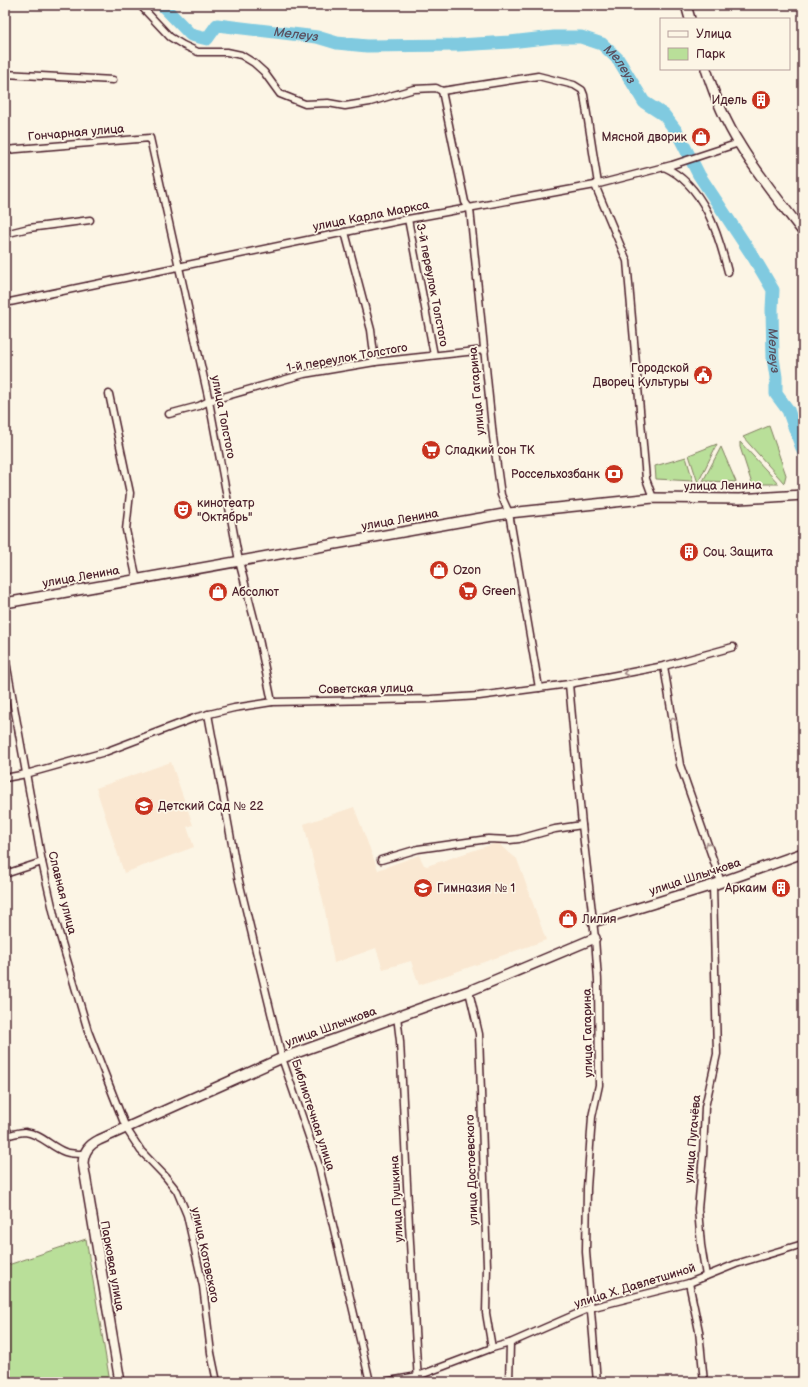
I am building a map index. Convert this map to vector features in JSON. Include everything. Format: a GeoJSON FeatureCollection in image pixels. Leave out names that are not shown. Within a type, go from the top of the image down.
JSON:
{"type":"FeatureCollection","features":[{"type":"Feature","properties":{"kind":"main road"},"geometry":{"type":"LineString","coordinates":[[686,5],[690,18]]}},
{"type":"Feature","properties":{"kind":"main road"},"geometry":{"type":"LineString","coordinates":[[706,70],[713,91],[739,143],[763,180],[803,232]]}},
{"type":"Feature","properties":{"kind":"main road","name":"улица Ленина"},"geometry":{"type":"LineString","coordinates":[[5,603],[509,513],[654,498],[739,499],[803,495]]}},
{"type":"Feature","properties":{"kind":"main road","name":"улица Шлычкова"},"geometry":{"type":"LineString","coordinates":[[593,922],[717,883],[803,853]]}},
{"type":"Feature","properties":{"kind":"main road","name":"улица Шлычкова"},"geometry":{"type":"LineString","coordinates":[[84,1154],[93,1143],[282,1058],[469,991],[595,938]]}},
{"type":"Feature","properties":{"kind":"main road","name":"Парковая улица"},"geometry":{"type":"LineString","coordinates":[[84,1154],[83,1163],[120,1382]]}},
{"type":"Feature","properties":{"kind":"street"},"geometry":{"type":"LineString","coordinates":[[140,5],[170,37],[183,45],[198,52],[227,52],[241,55],[254,63],[264,72],[280,94],[305,104],[328,102],[345,106],[370,102],[414,89],[436,88],[442,91],[538,76],[574,85],[582,90],[584,95],[596,185],[627,261],[646,479],[654,498]]}},
{"type":"Feature","properties":{"kind":"street"},"geometry":{"type":"LineString","coordinates":[[5,74],[112,80]]}},
{"type":"Feature","properties":{"kind":"street","name":"улица Гагарина"},"geometry":{"type":"LineString","coordinates":[[442,91],[465,202],[470,209],[493,438],[501,495],[509,513],[539,688]]}},
{"type":"Feature","properties":{"kind":"street","name":"Гончарная улица"},"geometry":{"type":"LineString","coordinates":[[5,150],[150,138]]}},
{"type":"Feature","properties":{"kind":"street","name":"улица Толстого"},"geometry":{"type":"LineString","coordinates":[[150,138],[178,267],[210,401],[239,561],[258,634],[272,702]]}},
{"type":"Feature","properties":{"kind":"street","name":"улица Карла Маркса"},"geometry":{"type":"LineString","coordinates":[[5,303],[408,219],[596,185],[672,165],[739,143]]}},
{"type":"Feature","properties":{"kind":"street"},"geometry":{"type":"LineString","coordinates":[[664,167],[681,177],[696,193],[703,204],[720,241],[728,272]]}},
{"type":"Feature","properties":{"kind":"street","name":"3-й переулок Толстого"},"geometry":{"type":"LineString","coordinates":[[408,219],[434,355]]}},
{"type":"Feature","properties":{"kind":"street"},"geometry":{"type":"LineString","coordinates":[[5,234],[29,228],[90,220]]}},
{"type":"Feature","properties":{"kind":"street"},"geometry":{"type":"LineString","coordinates":[[345,232],[371,330],[375,362]]}},
{"type":"Feature","properties":{"kind":"street","name":"1-й переулок Толстого"},"geometry":{"type":"LineString","coordinates":[[169,414],[304,374],[375,362],[485,350]]}},
{"type":"Feature","properties":{"kind":"street"},"geometry":{"type":"LineString","coordinates":[[109,394],[130,493],[126,530],[137,580]]}},
{"type":"Feature","properties":{"kind":"street","name":"Советская улица"},"geometry":{"type":"LineString","coordinates":[[5,778],[26,774],[105,752],[208,714],[234,708],[272,702],[431,699],[479,696],[569,684],[664,666],[733,647]]}},
{"type":"Feature","properties":{"kind":"street","name":"Славная улица"},"geometry":{"type":"LineString","coordinates":[[5,656],[42,862],[55,920],[88,1031],[126,1128]]}},
{"type":"Feature","properties":{"kind":"street","name":"улица Пугачёва"},"geometry":{"type":"LineString","coordinates":[[664,666],[680,765],[717,883],[717,1054],[706,1107],[698,1209],[700,1245],[706,1276]]}},
{"type":"Feature","properties":{"kind":"street","name":"улица Гагарина"},"geometry":{"type":"LineString","coordinates":[[569,684],[598,980],[599,1085],[592,1117],[587,1188],[586,1252],[597,1382]]}},
{"type":"Feature","properties":{"kind":"street","name":"Библиотечная улица"},"geometry":{"type":"LineString","coordinates":[[208,714],[238,877],[282,1058],[319,1166],[370,1382]]}},
{"type":"Feature","properties":{"kind":"street"},"geometry":{"type":"LineString","coordinates":[[381,860],[418,849],[488,839],[519,839],[555,829],[582,825]]}},
{"type":"Feature","properties":{"kind":"street"},"geometry":{"type":"LineString","coordinates":[[5,874],[42,862]]}},
{"type":"Feature","properties":{"kind":"street","name":"улица Достоевского"},"geometry":{"type":"LineString","coordinates":[[469,991],[479,1034],[487,1266],[486,1312],[492,1348]]}},
{"type":"Feature","properties":{"kind":"street","name":"улица Пушкина"},"geometry":{"type":"LineString","coordinates":[[397,1016],[400,1041],[408,1218],[418,1379]]}},
{"type":"Feature","properties":{"kind":"street"},"geometry":{"type":"LineString","coordinates":[[5,1125],[9,1135],[24,1132],[32,1134],[44,1139],[63,1152],[71,1154],[84,1154]]}},
{"type":"Feature","properties":{"kind":"street","name":"улица Котовского"},"geometry":{"type":"LineString","coordinates":[[126,1128],[141,1151],[177,1191],[187,1215],[203,1286],[211,1353],[217,1382]]}},
{"type":"Feature","properties":{"kind":"street","name":"улица Х. Давлетшиной"},"geometry":{"type":"LineString","coordinates":[[384,1382],[418,1379],[492,1348],[510,1343],[590,1308],[689,1283],[736,1264],[803,1244]]}},
{"type":"Feature","properties":{"kind":"street"},"geometry":{"type":"LineString","coordinates":[[689,1283],[699,1331],[704,1382]]}},
{"type":"Feature","properties":{"kind":"street"},"geometry":{"type":"LineString","coordinates":[[509,1382],[510,1343]]}},
{"type":"Feature","properties":{"kind":"shaded area","name":"Детский Сад № 22"},"geometry":{"type":"Polygon","coordinates":[[[171,762],[193,825],[187,827],[194,847],[124,873],[96,788],[171,762]]]}},
{"type":"Feature","properties":{"kind":"shaded area","name":"Гимназия № 1"},"geometry":{"type":"Polygon","coordinates":[[[354,807],[378,870],[419,855],[424,865],[427,866],[499,842],[502,847],[517,859],[546,940],[419,985],[411,961],[383,969],[376,948],[334,963],[324,905],[304,824],[354,807]]]}},
{"type":"Feature","properties":{"kind":"green space"},"geometry":{"type":"Polygon","coordinates":[[[769,426],[786,475],[784,483],[743,437],[769,426]]]}},
{"type":"Feature","properties":{"kind":"green space"},"geometry":{"type":"Polygon","coordinates":[[[740,442],[779,484],[752,484],[740,447],[740,442]]]}},
{"type":"Feature","properties":{"kind":"green space"},"geometry":{"type":"Polygon","coordinates":[[[717,444],[698,483],[689,455],[717,444]]]}},
{"type":"Feature","properties":{"kind":"green space"},"geometry":{"type":"Polygon","coordinates":[[[721,447],[736,482],[703,481],[721,447]]]}},
{"type":"Feature","properties":{"kind":"green space"},"geometry":{"type":"Polygon","coordinates":[[[686,457],[693,481],[656,479],[655,466],[686,457]]]}},
{"type":"Feature","properties":{"kind":"green space"},"geometry":{"type":"Polygon","coordinates":[[[86,1239],[110,1382],[5,1382],[5,1266],[86,1239]]]}},
{"type":"Feature","properties":{"kind":"waterway","name":"Мелеуз"},"geometry":{"type":"LineString","coordinates":[[162,5],[191,35],[207,39],[217,25],[317,37],[337,43],[367,46],[458,45],[510,42],[554,37],[581,37],[602,44],[618,59],[644,102],[664,115],[677,132],[699,175],[754,258],[773,290],[773,358],[776,377],[776,394],[788,410],[803,451]]}},
{"type":"Feature","properties":{"kind":"place","name":"Идель"},"geometry":{"type":"Point","coordinates":[761,100]}},
{"type":"Feature","properties":{"kind":"place","name":"Мясной дворик"},"geometry":{"type":"Point","coordinates":[701,137]}},
{"type":"Feature","properties":{"kind":"place","name":"Городской Дворец Культуры"},"geometry":{"type":"Point","coordinates":[703,375]}},
{"type":"Feature","properties":{"kind":"place","name":"Сладкий сон ТК"},"geometry":{"type":"Point","coordinates":[431,450]}},
{"type":"Feature","properties":{"kind":"place","name":"Россельхозбанк"},"geometry":{"type":"Point","coordinates":[614,474]}},
{"type":"Feature","properties":{"kind":"place","name":"кинотеатр \"Октябрь\""},"geometry":{"type":"Point","coordinates":[183,510]}},
{"type":"Feature","properties":{"kind":"place","name":"Соц. Защита"},"geometry":{"type":"Point","coordinates":[689,552]}},
{"type":"Feature","properties":{"kind":"place","name":"Ozon"},"geometry":{"type":"Point","coordinates":[439,570]}},
{"type":"Feature","properties":{"kind":"place","name":"Green"},"geometry":{"type":"Point","coordinates":[468,591]}},
{"type":"Feature","properties":{"kind":"place","name":"Абсолют"},"geometry":{"type":"Point","coordinates":[218,592]}},
{"type":"Feature","properties":{"kind":"place","name":"Детский Сад № 22"},"geometry":{"type":"Point","coordinates":[144,806]}},
{"type":"Feature","properties":{"kind":"place","name":"Гимназия № 1"},"geometry":{"type":"Point","coordinates":[423,888]}},
{"type":"Feature","properties":{"kind":"place","name":"Аркаим"},"geometry":{"type":"Point","coordinates":[781,888]}},
{"type":"Feature","properties":{"kind":"place","name":"Лилия"},"geometry":{"type":"Point","coordinates":[568,919]}}]}
